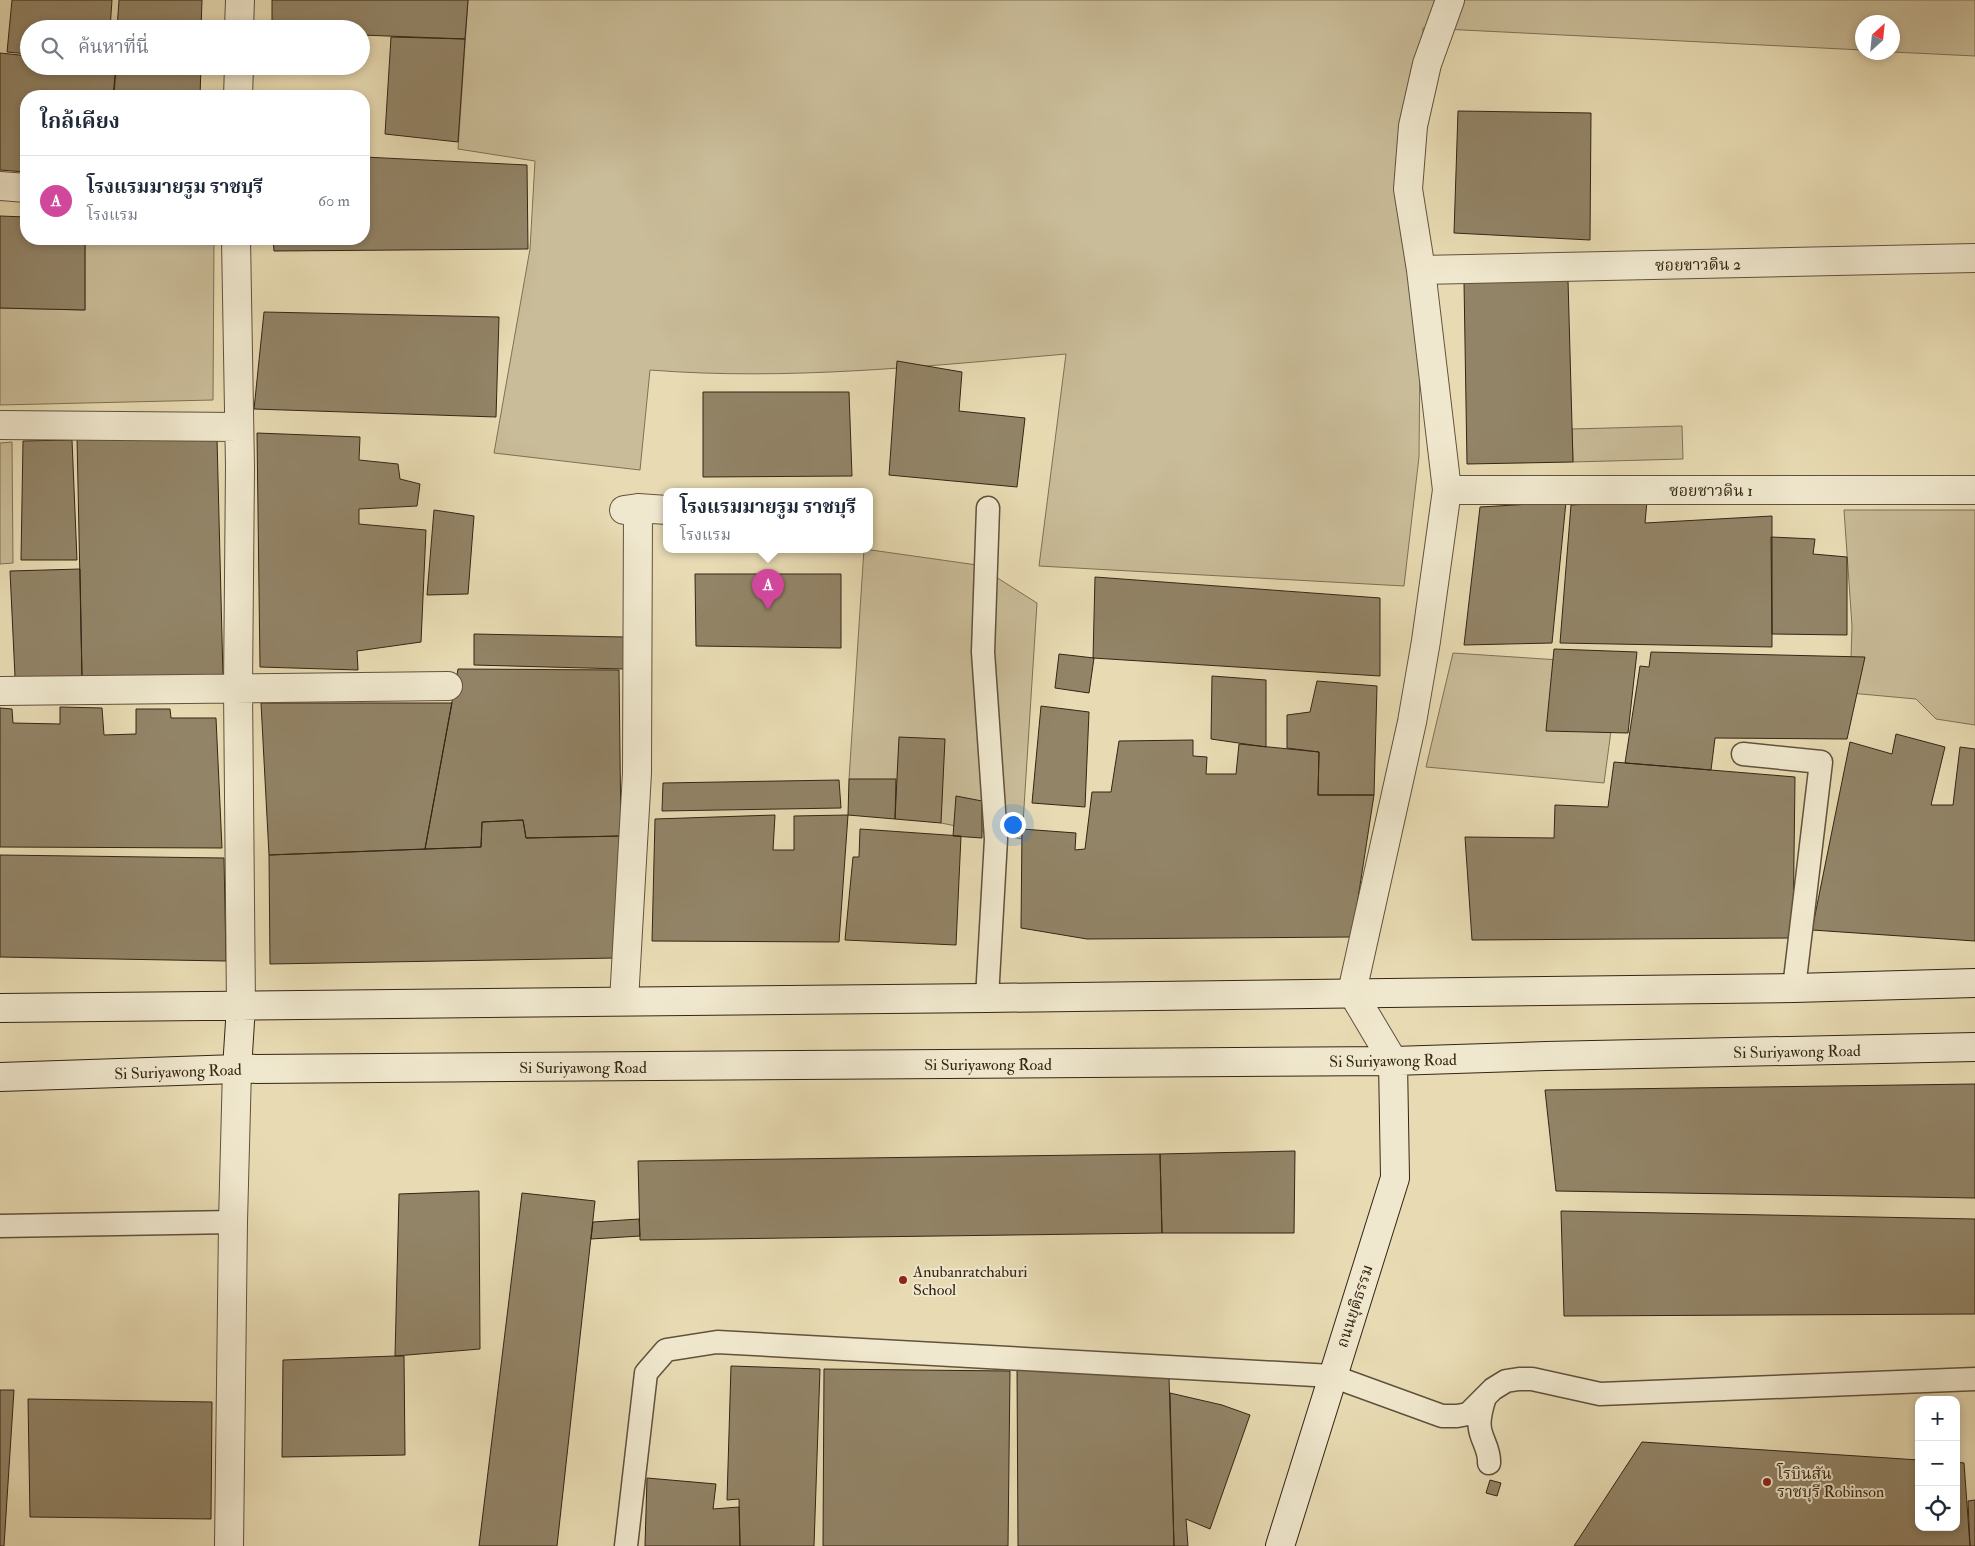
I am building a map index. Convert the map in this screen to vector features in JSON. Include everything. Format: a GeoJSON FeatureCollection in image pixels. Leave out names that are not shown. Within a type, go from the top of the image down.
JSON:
{"type":"FeatureCollection","features":[{"type":"Feature","properties":{"kind":"street"},"geometry":{"type":"LineString","coordinates":[[239,20],[240,0]]}},
{"type":"Feature","properties":{"kind":"street"},"geometry":{"type":"LineString","coordinates":[[1393,1062],[1352,992],[1412,722],[1426,641],[1447,490],[1421,270],[1408,189],[1413,126],[1427,64],[1450,0]]}},
{"type":"Feature","properties":{"kind":"street"},"geometry":{"type":"LineString","coordinates":[[238,90],[239,75]]}},
{"type":"Feature","properties":{"kind":"street"},"geometry":{"type":"LineString","coordinates":[[0,186],[20,188]]}},
{"type":"Feature","properties":{"kind":"street"},"geometry":{"type":"LineString","coordinates":[[230,1546],[233,1222],[237,1069],[241,1006],[238,689],[239,427],[236,245]]}},
{"type":"Feature","properties":{"kind":"street","name":"ซอยขาวดิน 2"},"geometry":{"type":"LineString","coordinates":[[1421,270],[1975,258]]}},
{"type":"Feature","properties":{"kind":"street"},"geometry":{"type":"LineString","coordinates":[[0,424],[239,427]]}},
{"type":"Feature","properties":{"kind":"street","name":"ซอยชาวดิน 1"},"geometry":{"type":"LineString","coordinates":[[1447,490],[1975,490]]}},
{"type":"Feature","properties":{"kind":"street"},"geometry":{"type":"LineString","coordinates":[[624,1001],[643,755],[631,509],[663,510]]}},
{"type":"Feature","properties":{"kind":"street"},"geometry":{"type":"LineString","coordinates":[[0,691],[448,686]]}},
{"type":"Feature","properties":{"kind":"street"},"geometry":{"type":"LineString","coordinates":[[0,1008],[1794,988],[1975,983]]}},
{"type":"Feature","properties":{"kind":"street","name":"Si Suriyawong Road"},"geometry":{"type":"LineString","coordinates":[[0,1076],[237,1069],[1393,1062],[1556,1055],[1975,1047]]}},
{"type":"Feature","properties":{"kind":"street","name":"ถนนยุติธรรม"},"geometry":{"type":"LineString","coordinates":[[1280,1546],[1395,1178],[1393,1062]]}},
{"type":"Feature","properties":{"kind":"lane"},"geometry":{"type":"LineString","coordinates":[[988,508],[983,652],[996,839],[988,998]]}},
{"type":"Feature","properties":{"kind":"lane"},"geometry":{"type":"LineString","coordinates":[[1743,754],[1821,762],[1794,988]]}},
{"type":"Feature","properties":{"kind":"lane"},"geometry":{"type":"LineString","coordinates":[[0,1226],[233,1222]]}},
{"type":"Feature","properties":{"kind":"lane"},"geometry":{"type":"LineString","coordinates":[[626,1546],[646,1372],[666,1350],[717,1342],[1332,1376],[1442,1416],[1468,1414],[1493,1389],[1506,1381],[1518,1379],[1532,1380],[1600,1394],[1975,1379]]}},
{"type":"Feature","properties":{"kind":"lane"},"geometry":{"type":"LineString","coordinates":[[1485,1397],[1479,1420],[1480,1429],[1490,1456],[1489,1463]]}},
{"type":"Feature","properties":{"kind":"shaded area"},"geometry":{"type":"Polygon","coordinates":[[[468,0],[1975,0],[1975,56],[1900,52],[1900,15],[1855,15],[1855,50],[1423,28],[1419,457],[1404,586],[1039,566],[1066,354],[858,371],[806,373],[702,373],[650,370],[640,470],[494,453],[530,249],[535,161],[458,149],[468,0]]]}},
{"type":"Feature","properties":{"kind":"shaded area"},"geometry":{"type":"Polygon","coordinates":[[[85,245],[214,245],[213,400],[0,405],[0,308],[85,310],[85,245]]]}},
{"type":"Feature","properties":{"kind":"shaded area"},"geometry":{"type":"Polygon","coordinates":[[[1682,426],[1683,459],[1573,462],[1572,429],[1682,426]]]}},
{"type":"Feature","properties":{"kind":"shaded area"},"geometry":{"type":"Polygon","coordinates":[[[12,442],[13,563],[0,564],[0,443],[12,442]]]}},
{"type":"Feature","properties":{"kind":"shaded area"},"geometry":{"type":"Polygon","coordinates":[[[1844,510],[1975,510],[1975,725],[1936,719],[1916,699],[1850,693],[1852,626],[1844,510]]]}},
{"type":"Feature","properties":{"kind":"shaded area"},"geometry":{"type":"Polygon","coordinates":[[[873,550],[977,565],[1037,603],[1022,839],[941,823],[849,779],[864,553],[873,553],[873,550]]]}},
{"type":"Feature","properties":{"kind":"shaded area"},"geometry":{"type":"Polygon","coordinates":[[[1453,653],[1620,664],[1604,783],[1426,767],[1453,653]]]}},
{"type":"Feature","properties":{"kind":"building"},"geometry":{"type":"Polygon","coordinates":[[[12,0],[112,0],[111,20],[20,20],[20,53],[7,52],[12,0]]]}},
{"type":"Feature","properties":{"kind":"building"},"geometry":{"type":"Polygon","coordinates":[[[119,0],[202,0],[201,20],[118,20],[119,0]]]}},
{"type":"Feature","properties":{"kind":"building"},"geometry":{"type":"Polygon","coordinates":[[[272,0],[468,0],[465,39],[370,35],[370,20],[272,20],[272,0]]]}},
{"type":"Feature","properties":{"kind":"building"},"geometry":{"type":"Polygon","coordinates":[[[391,37],[465,39],[458,142],[385,134],[391,37]]]}},
{"type":"Feature","properties":{"kind":"building"},"geometry":{"type":"Polygon","coordinates":[[[0,53],[20,55],[20,75],[115,75],[114,90],[20,90],[20,172],[0,170],[0,53]]]}},
{"type":"Feature","properties":{"kind":"building"},"geometry":{"type":"Polygon","coordinates":[[[115,75],[201,75],[200,90],[114,90],[115,75]]]}},
{"type":"Feature","properties":{"kind":"building"},"geometry":{"type":"Polygon","coordinates":[[[1458,111],[1591,113],[1590,240],[1454,233],[1458,111]]]}},
{"type":"Feature","properties":{"kind":"building"},"geometry":{"type":"Polygon","coordinates":[[[370,157],[527,165],[528,249],[274,251],[274,245],[370,245],[370,157]]]}},
{"type":"Feature","properties":{"kind":"building"},"geometry":{"type":"Polygon","coordinates":[[[0,216],[20,217],[20,245],[85,245],[85,310],[0,308],[0,216]]]}},
{"type":"Feature","properties":{"kind":"building"},"geometry":{"type":"Polygon","coordinates":[[[1568,280],[1573,462],[1467,464],[1464,282],[1568,280]]]}},
{"type":"Feature","properties":{"kind":"building"},"geometry":{"type":"Polygon","coordinates":[[[264,312],[499,317],[496,417],[254,409],[264,312]]]}},
{"type":"Feature","properties":{"kind":"building"},"geometry":{"type":"Polygon","coordinates":[[[897,361],[962,372],[959,411],[1025,418],[1017,487],[889,475],[897,361]]]}},
{"type":"Feature","properties":{"kind":"building"},"geometry":{"type":"Polygon","coordinates":[[[703,392],[849,392],[852,476],[703,477],[703,392]]]}},
{"type":"Feature","properties":{"kind":"building"},"geometry":{"type":"Polygon","coordinates":[[[257,433],[360,437],[359,460],[398,464],[400,479],[420,484],[417,506],[359,509],[359,524],[426,530],[421,642],[357,651],[358,670],[260,667],[257,433]]]}},
{"type":"Feature","properties":{"kind":"building"},"geometry":{"type":"Polygon","coordinates":[[[77,437],[217,438],[223,677],[82,678],[77,437]]]}},
{"type":"Feature","properties":{"kind":"building"},"geometry":{"type":"Polygon","coordinates":[[[72,440],[77,560],[21,560],[23,441],[72,440]]]}},
{"type":"Feature","properties":{"kind":"building"},"geometry":{"type":"Polygon","coordinates":[[[1647,501],[1645,523],[1772,516],[1772,647],[1560,643],[1571,505],[1647,501]]]}},
{"type":"Feature","properties":{"kind":"building"},"geometry":{"type":"Polygon","coordinates":[[[1566,502],[1552,643],[1464,645],[1480,507],[1566,502]]]}},
{"type":"Feature","properties":{"kind":"building"},"geometry":{"type":"Polygon","coordinates":[[[434,510],[474,516],[468,594],[427,595],[434,510]]]}},
{"type":"Feature","properties":{"kind":"building"},"geometry":{"type":"Polygon","coordinates":[[[1771,537],[1815,539],[1813,554],[1847,557],[1847,635],[1772,634],[1771,537]]]}},
{"type":"Feature","properties":{"kind":"building"},"geometry":{"type":"Polygon","coordinates":[[[80,569],[82,678],[15,677],[10,571],[80,569]]]}},
{"type":"Feature","properties":{"kind":"building"},"geometry":{"type":"Polygon","coordinates":[[[695,574],[841,574],[841,648],[696,646],[695,574]]]}},
{"type":"Feature","properties":{"kind":"building"},"geometry":{"type":"Polygon","coordinates":[[[1095,577],[1380,598],[1380,676],[1093,658],[1095,577]]]}},
{"type":"Feature","properties":{"kind":"building"},"geometry":{"type":"Polygon","coordinates":[[[474,634],[624,637],[624,669],[474,665],[474,634]]]}},
{"type":"Feature","properties":{"kind":"building"},"geometry":{"type":"Polygon","coordinates":[[[1554,649],[1637,652],[1628,733],[1546,731],[1554,649]]]}},
{"type":"Feature","properties":{"kind":"building"},"geometry":{"type":"Polygon","coordinates":[[[1651,652],[1865,657],[1847,739],[1715,738],[1711,770],[1625,763],[1640,666],[1649,667],[1651,652]]]}},
{"type":"Feature","properties":{"kind":"building"},"geometry":{"type":"Polygon","coordinates":[[[1059,654],[1094,658],[1089,693],[1055,688],[1059,654]]]}},
{"type":"Feature","properties":{"kind":"building"},"geometry":{"type":"Polygon","coordinates":[[[458,669],[619,670],[621,836],[526,838],[523,820],[482,822],[481,847],[425,849],[458,669]]]}},
{"type":"Feature","properties":{"kind":"building"},"geometry":{"type":"Polygon","coordinates":[[[1212,676],[1266,680],[1266,747],[1211,739],[1212,676]]]}},
{"type":"Feature","properties":{"kind":"building"},"geometry":{"type":"Polygon","coordinates":[[[1317,681],[1377,686],[1374,795],[1318,795],[1319,752],[1287,748],[1287,715],[1310,712],[1317,681]]]}},
{"type":"Feature","properties":{"kind":"building"},"geometry":{"type":"Polygon","coordinates":[[[261,703],[452,703],[425,849],[269,855],[261,703]]]}},
{"type":"Feature","properties":{"kind":"building"},"geometry":{"type":"Polygon","coordinates":[[[1041,706],[1089,712],[1085,807],[1032,803],[1041,706]]]}},
{"type":"Feature","properties":{"kind":"building"},"geometry":{"type":"Polygon","coordinates":[[[60,707],[102,708],[104,735],[136,734],[136,709],[170,709],[171,718],[216,718],[222,848],[0,847],[0,708],[12,709],[13,723],[60,724],[60,707]]]}},
{"type":"Feature","properties":{"kind":"building"},"geometry":{"type":"Polygon","coordinates":[[[1896,734],[1945,747],[1931,805],[1953,805],[1960,747],[1975,749],[1975,941],[1812,930],[1850,742],[1892,754],[1896,734]]]}},
{"type":"Feature","properties":{"kind":"building"},"geometry":{"type":"Polygon","coordinates":[[[899,737],[945,739],[941,823],[895,819],[899,737]]]}},
{"type":"Feature","properties":{"kind":"building"},"geometry":{"type":"Polygon","coordinates":[[[1193,740],[1193,756],[1207,757],[1206,774],[1236,774],[1239,744],[1319,752],[1318,795],[1374,795],[1352,937],[1087,939],[1021,928],[1022,829],[1076,833],[1075,850],[1085,849],[1092,792],[1111,792],[1119,741],[1193,740]]]}},
{"type":"Feature","properties":{"kind":"building"},"geometry":{"type":"Polygon","coordinates":[[[1614,762],[1795,777],[1793,938],[1472,940],[1465,837],[1554,838],[1555,805],[1608,807],[1614,762]]]}},
{"type":"Feature","properties":{"kind":"building"},"geometry":{"type":"Polygon","coordinates":[[[849,779],[896,779],[895,819],[848,815],[849,779]]]}},
{"type":"Feature","properties":{"kind":"building"},"geometry":{"type":"Polygon","coordinates":[[[839,780],[841,808],[662,811],[663,783],[839,780]]]}},
{"type":"Feature","properties":{"kind":"building"},"geometry":{"type":"Polygon","coordinates":[[[956,796],[982,801],[982,838],[953,836],[956,796]]]}},
{"type":"Feature","properties":{"kind":"building"},"geometry":{"type":"Polygon","coordinates":[[[775,815],[773,850],[794,850],[794,816],[848,815],[839,942],[652,941],[655,819],[775,815]]]}},
{"type":"Feature","properties":{"kind":"building"},"geometry":{"type":"Polygon","coordinates":[[[523,820],[526,838],[621,836],[616,958],[270,964],[269,855],[481,847],[482,822],[523,820]]]}},
{"type":"Feature","properties":{"kind":"building"},"geometry":{"type":"Polygon","coordinates":[[[860,829],[961,836],[956,945],[845,940],[853,857],[859,857],[860,829]]]}},
{"type":"Feature","properties":{"kind":"building"},"geometry":{"type":"Polygon","coordinates":[[[0,855],[224,858],[226,961],[0,957],[0,855]]]}},
{"type":"Feature","properties":{"kind":"building"},"geometry":{"type":"Polygon","coordinates":[[[1975,1084],[1975,1198],[1556,1191],[1545,1090],[1975,1084]]]}},
{"type":"Feature","properties":{"kind":"building"},"geometry":{"type":"Polygon","coordinates":[[[1295,1151],[1294,1233],[1162,1233],[1160,1154],[1295,1151]]]}},
{"type":"Feature","properties":{"kind":"building"},"geometry":{"type":"Polygon","coordinates":[[[1160,1154],[1162,1233],[640,1240],[638,1161],[1160,1154]]]}},
{"type":"Feature","properties":{"kind":"building"},"geometry":{"type":"Polygon","coordinates":[[[479,1191],[480,1349],[395,1356],[399,1194],[479,1191]]]}},
{"type":"Feature","properties":{"kind":"building"},"geometry":{"type":"Polygon","coordinates":[[[522,1193],[595,1201],[557,1546],[479,1546],[522,1193]]]}},
{"type":"Feature","properties":{"kind":"building"},"geometry":{"type":"Polygon","coordinates":[[[1561,1211],[1975,1219],[1975,1314],[1564,1316],[1561,1211]]]}},
{"type":"Feature","properties":{"kind":"building"},"geometry":{"type":"Polygon","coordinates":[[[639,1219],[640,1236],[591,1239],[593,1222],[639,1219]]]}},
{"type":"Feature","properties":{"kind":"building"},"geometry":{"type":"Polygon","coordinates":[[[404,1356],[405,1455],[282,1457],[283,1360],[404,1356]]]}},
{"type":"Feature","properties":{"kind":"building"},"geometry":{"type":"Polygon","coordinates":[[[1017,1365],[1169,1377],[1174,1546],[1018,1546],[1017,1365]]]}},
{"type":"Feature","properties":{"kind":"building"},"geometry":{"type":"Polygon","coordinates":[[[731,1366],[820,1369],[814,1546],[740,1546],[739,1499],[727,1500],[731,1366]]]}},
{"type":"Feature","properties":{"kind":"building"},"geometry":{"type":"Polygon","coordinates":[[[824,1369],[1010,1371],[1008,1546],[823,1546],[824,1369]]]}},
{"type":"Feature","properties":{"kind":"building"},"geometry":{"type":"Polygon","coordinates":[[[0,1390],[14,1390],[4,1546],[0,1546],[0,1390]]]}},
{"type":"Feature","properties":{"kind":"building"},"geometry":{"type":"Polygon","coordinates":[[[1170,1393],[1222,1405],[1250,1415],[1210,1529],[1186,1519],[1188,1546],[1174,1546],[1170,1393]]]}},
{"type":"Feature","properties":{"kind":"building"},"geometry":{"type":"Polygon","coordinates":[[[28,1399],[212,1402],[211,1519],[30,1517],[28,1399]]]}},
{"type":"Feature","properties":{"kind":"building","name":"โรบินสัน ราชบุรี Robinson"},"geometry":{"type":"Polygon","coordinates":[[[1642,1442],[1915,1460],[1915,1531],[1960,1531],[1960,1462],[1964,1463],[1970,1546],[1574,1546],[1642,1442]]]}},
{"type":"Feature","properties":{"kind":"building"},"geometry":{"type":"Polygon","coordinates":[[[647,1478],[716,1484],[713,1509],[739,1507],[740,1546],[645,1546],[647,1478]]]}},
{"type":"Feature","properties":{"kind":"building"},"geometry":{"type":"Polygon","coordinates":[[[1490,1480],[1501,1483],[1497,1496],[1486,1493],[1490,1480]]]}},
{"type":"Feature","properties":{"kind":"building"},"geometry":{"type":"Polygon","coordinates":[[[1975,1500],[1975,1546],[1970,1546],[1968,1501],[1975,1500]]]}},
{"type":"Feature","properties":{"kind":"place","name":"โรงแรมมายรูม ราชบุรี"},"geometry":{"type":"Point","coordinates":[768,610]}},
{"type":"Feature","properties":{"kind":"place","name":"Anubanratchaburi School"},"geometry":{"type":"Point","coordinates":[903,1280]}},
{"type":"Feature","properties":{"kind":"place","name":"โรบินสัน ราชบุรี Robinson"},"geometry":{"type":"Point","coordinates":[1767,1482]}}]}
